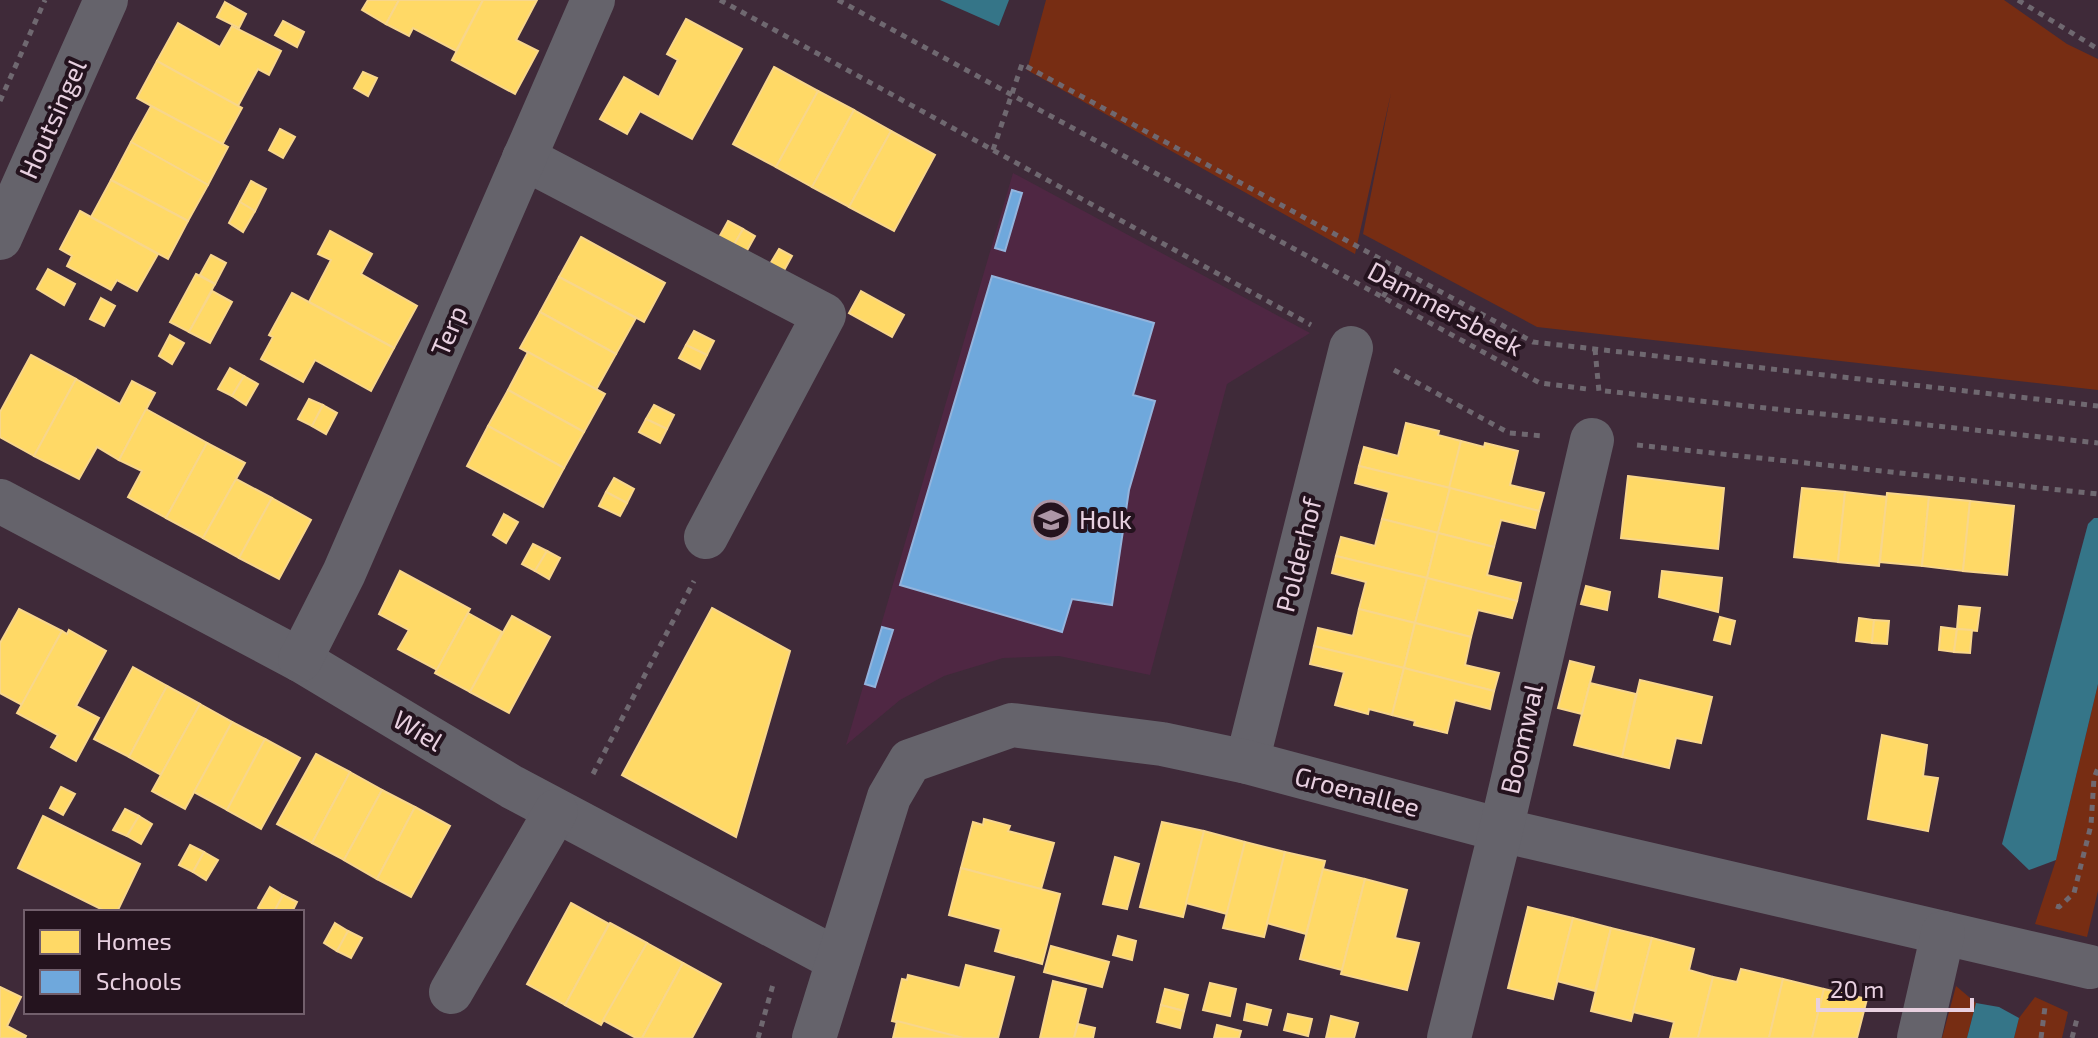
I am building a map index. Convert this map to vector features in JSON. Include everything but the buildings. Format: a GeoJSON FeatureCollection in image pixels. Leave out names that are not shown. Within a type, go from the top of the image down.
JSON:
{"type":"FeatureCollection","features":[{"type":"Feature","properties":{"kind":"street","name":"Houtsingel"},"geometry":{"type":"LineString","coordinates":[[0,238],[106,0]]}},
{"type":"Feature","properties":{"kind":"street","name":"Terp"},"geometry":{"type":"LineString","coordinates":[[300,660],[344,573],[593,0]]}},
{"type":"Feature","properties":{"kind":"street"},"geometry":{"type":"LineString","coordinates":[[524,158],[824,315],[706,537]]}},
{"type":"Feature","properties":{"kind":"street","name":"Polderhof"},"geometry":{"type":"LineString","coordinates":[[1247,762],[1351,348]]}},
{"type":"Feature","properties":{"kind":"street","name":"Boomwal"},"geometry":{"type":"LineString","coordinates":[[1449,1038],[1592,440]]}},
{"type":"Feature","properties":{"kind":"street","name":"Wiel"},"geometry":{"type":"LineString","coordinates":[[0,501],[300,660],[512,787],[838,960]]}},
{"type":"Feature","properties":{"kind":"street","name":"Groenallee"},"geometry":{"type":"LineString","coordinates":[[814,1038],[889,797],[910,761],[1012,725],[1162,744],[1247,762],[1501,830],[2090,967]]}},
{"type":"Feature","properties":{"kind":"street"},"geometry":{"type":"LineString","coordinates":[[451,992],[563,814]]}},
{"type":"Feature","properties":{"kind":"street"},"geometry":{"type":"LineString","coordinates":[[1919,1038],[1943,933]]}},
{"type":"Feature","properties":{"kind":"path"},"geometry":{"type":"LineString","coordinates":[[0,101],[45,0]]}},
{"type":"Feature","properties":{"kind":"path"},"geometry":{"type":"LineString","coordinates":[[720,0],[1313,326]]}},
{"type":"Feature","properties":{"kind":"path","name":"Dammersbeek"},"geometry":{"type":"LineString","coordinates":[[838,0],[1540,383],[2098,443]]}},
{"type":"Feature","properties":{"kind":"path"},"geometry":{"type":"LineString","coordinates":[[2018,0],[2098,49]]}},
{"type":"Feature","properties":{"kind":"path"},"geometry":{"type":"LineString","coordinates":[[993,150],[1022,64],[1533,342],[2098,406]]}},
{"type":"Feature","properties":{"kind":"path"},"geometry":{"type":"LineString","coordinates":[[1383,297],[1399,269]]}},
{"type":"Feature","properties":{"kind":"path"},"geometry":{"type":"LineString","coordinates":[[1392,370],[1509,433],[2098,494]]}},
{"type":"Feature","properties":{"kind":"path"},"geometry":{"type":"LineString","coordinates":[[563,814],[709,553],[706,537]]}},
{"type":"Feature","properties":{"kind":"path"},"geometry":{"type":"LineString","coordinates":[[2044,904],[2059,907],[2074,893],[2091,825],[2094,778],[2098,768]]}},
{"type":"Feature","properties":{"kind":"path"},"geometry":{"type":"LineString","coordinates":[[758,1038],[788,934]]}},
{"type":"Feature","properties":{"kind":"shaded area"},"geometry":{"type":"Polygon","coordinates":[[[1046,0],[2004,0],[2067,44],[2098,59],[2098,390],[1537,327],[1363,234],[1391,93],[1355,254],[1027,70],[1046,0]]]}},
{"type":"Feature","properties":{"kind":"shaded area","name":"Holk"},"geometry":{"type":"Polygon","coordinates":[[[1013,173],[1310,333],[1227,384],[1150,675],[1059,656],[1003,658],[944,676],[900,700],[846,745],[1013,173]]]}},
{"type":"Feature","properties":{"kind":"shaded area"},"geometry":{"type":"Polygon","coordinates":[[[2098,684],[2098,891],[2087,937],[2035,924],[2056,860],[2098,684]]]}},
{"type":"Feature","properties":{"kind":"shaded area"},"geometry":{"type":"Polygon","coordinates":[[[1956,986],[1976,1003],[1967,1038],[1942,1038],[1956,986]]]}},
{"type":"Feature","properties":{"kind":"shaded area"},"geometry":{"type":"Polygon","coordinates":[[[2035,997],[2068,1012],[2062,1038],[2014,1038],[2019,1018],[2035,997]]]}},
{"type":"Feature","properties":{"kind":"water"},"geometry":{"type":"Polygon","coordinates":[[[940,0],[1009,0],[999,26],[940,0]]]}},
{"type":"Feature","properties":{"kind":"water"},"geometry":{"type":"Polygon","coordinates":[[[2098,518],[2098,684],[2056,860],[2029,870],[2002,844],[2088,524],[2098,518]]]}},
{"type":"Feature","properties":{"kind":"water"},"geometry":{"type":"Polygon","coordinates":[[[1976,1003],[1999,1007],[2019,1018],[2014,1038],[1967,1038],[1976,1003]]]}},
{"type":"Feature","properties":{"kind":"place","name":"Holk"},"geometry":{"type":"Point","coordinates":[1051,520]}}]}
